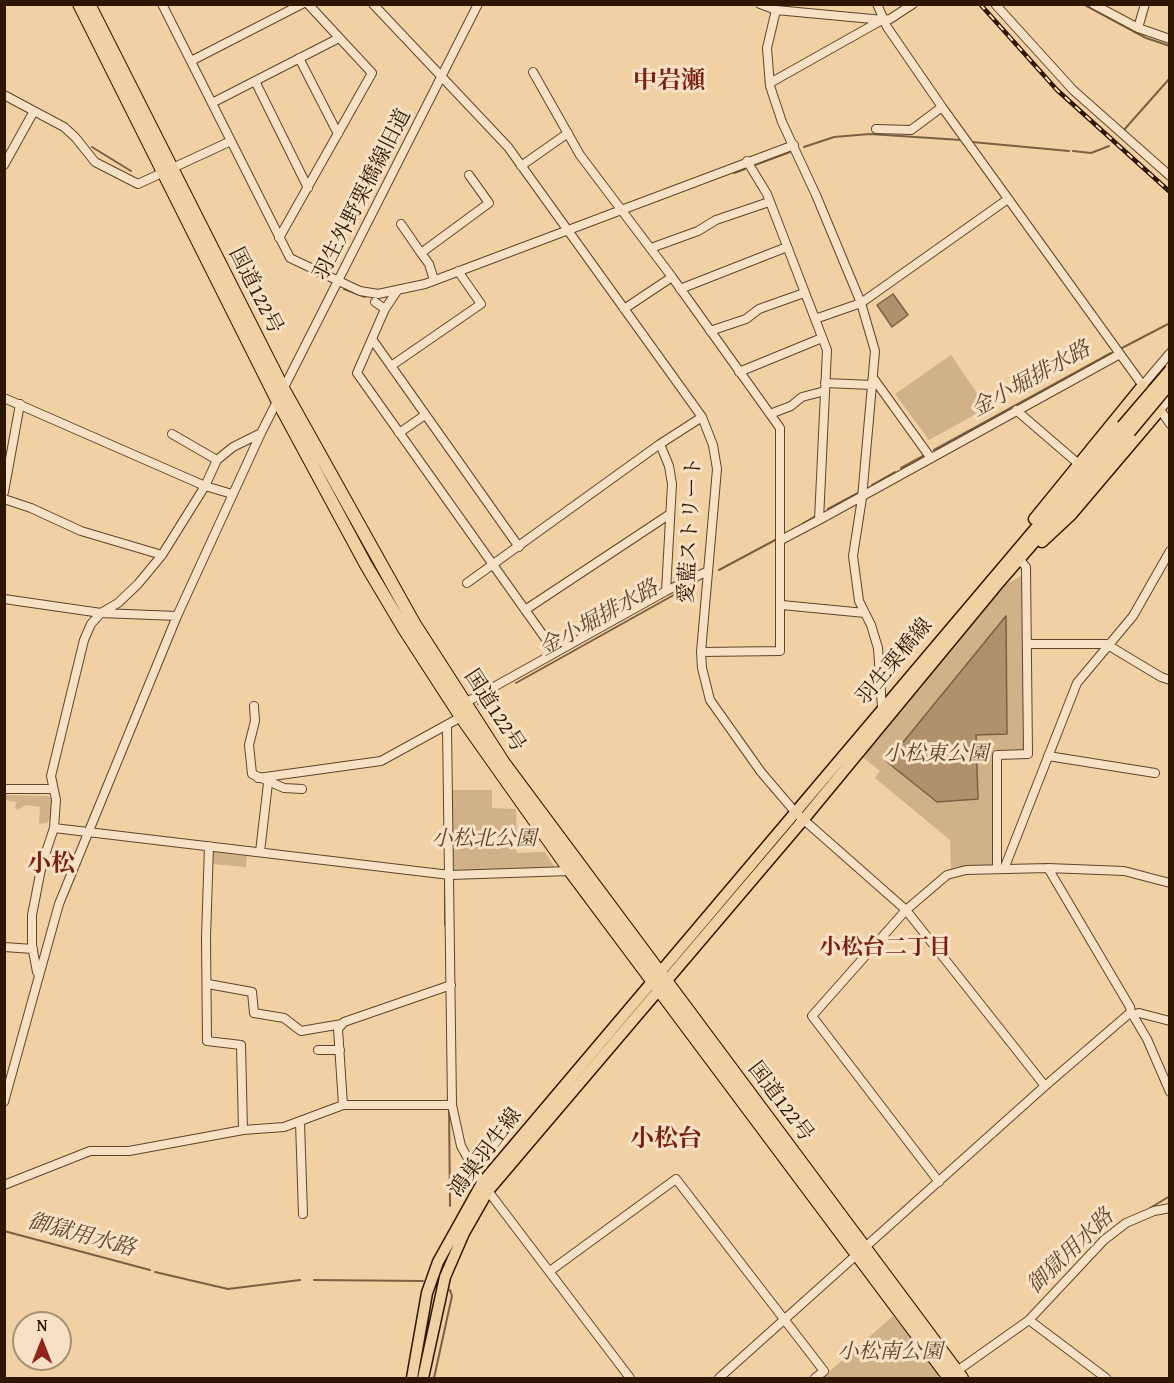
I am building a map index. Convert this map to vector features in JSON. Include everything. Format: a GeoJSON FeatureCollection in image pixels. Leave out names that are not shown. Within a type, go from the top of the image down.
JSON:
{"type":"FeatureCollection","features":[{"type":"Feature","properties":{"kind":"highway","name":"国道122号"},"geometry":{"type":"LineString","coordinates":[[87,5],[168,172],[366,565],[461,717],[570,872],[659,981]]}},
{"type":"Feature","properties":{"kind":"highway","name":"国道122号"},"geometry":{"type":"LineString","coordinates":[[281,395],[381,568],[504,763],[659,981],[953,1377]]}},
{"type":"Feature","properties":{"kind":"main road","name":"羽生栗橋線"},"geometry":{"type":"LineString","coordinates":[[1126,429],[1170,370]]}},
{"type":"Feature","properties":{"kind":"main road","name":"羽生栗橋線"},"geometry":{"type":"LineString","coordinates":[[800,816],[882,708],[1126,429],[1170,384]]}},
{"type":"Feature","properties":{"kind":"main road"},"geometry":{"type":"LineString","coordinates":[[993,583],[1055,490],[1143,385]]}},
{"type":"Feature","properties":{"kind":"main road"},"geometry":{"type":"LineString","coordinates":[[993,583],[1022,561],[1071,514],[1160,410]]}},
{"type":"Feature","properties":{"kind":"main road","name":"羽生栗橋線"},"geometry":{"type":"LineString","coordinates":[[659,981],[800,816],[993,583]]}},
{"type":"Feature","properties":{"kind":"main road","name":"鴻巣羽生線"},"geometry":{"type":"LineString","coordinates":[[412,1378],[427,1293],[438,1262],[485,1187],[659,981]]}},
{"type":"Feature","properties":{"kind":"main road","name":"鴻巣羽生線"},"geometry":{"type":"LineString","coordinates":[[423,1378],[445,1277],[485,1187]]}},
{"type":"Feature","properties":{"kind":"street"},"geometry":{"type":"LineString","coordinates":[[162,4],[290,258],[337,283],[378,294],[434,280],[794,145]]}},
{"type":"Feature","properties":{"kind":"street"},"geometry":{"type":"LineString","coordinates":[[191,62],[302,4]]}},
{"type":"Feature","properties":{"kind":"street"},"geometry":{"type":"LineString","coordinates":[[279,238],[372,73],[308,4]]}},
{"type":"Feature","properties":{"kind":"street","name":"愛藍ストリート"},"geometry":{"type":"LineString","coordinates":[[373,4],[508,147],[702,417],[714,445],[717,469],[701,652],[702,668],[710,700],[761,772],[800,816],[906,909],[1045,1086]]}},
{"type":"Feature","properties":{"kind":"street","name":"羽生外野栗橋線旧道"},"geometry":{"type":"LineString","coordinates":[[4,1102],[8,1074],[59,904],[177,616],[261,434],[443,78],[478,4]]}},
{"type":"Feature","properties":{"kind":"street"},"geometry":{"type":"LineString","coordinates":[[760,4],[776,10],[882,20],[890,19],[913,4]]}},
{"type":"Feature","properties":{"kind":"street"},"geometry":{"type":"LineString","coordinates":[[877,4],[882,20],[942,107],[1170,424]]}},
{"type":"Feature","properties":{"kind":"street"},"geometry":{"type":"LineString","coordinates":[[995,4],[1073,90],[1170,176]]}},
{"type":"Feature","properties":{"kind":"street"},"geometry":{"type":"LineString","coordinates":[[1093,4],[1138,28],[1170,39]]}},
{"type":"Feature","properties":{"kind":"street"},"geometry":{"type":"LineString","coordinates":[[1138,28],[1145,4]]}},
{"type":"Feature","properties":{"kind":"street"},"geometry":{"type":"LineString","coordinates":[[776,10],[766,48],[770,83],[782,122],[861,303],[875,351],[862,498],[853,556],[859,601],[878,648],[882,708]]}},
{"type":"Feature","properties":{"kind":"street"},"geometry":{"type":"LineString","coordinates":[[770,83],[882,20]]}},
{"type":"Feature","properties":{"kind":"street"},"geometry":{"type":"LineString","coordinates":[[212,103],[339,38]]}},
{"type":"Feature","properties":{"kind":"street"},"geometry":{"type":"LineString","coordinates":[[299,58],[338,134]]}},
{"type":"Feature","properties":{"kind":"street"},"geometry":{"type":"LineString","coordinates":[[533,72],[580,155],[623,209],[780,428],[782,605],[780,651],[701,652]]}},
{"type":"Feature","properties":{"kind":"street"},"geometry":{"type":"LineString","coordinates":[[255,81],[308,188]]}},
{"type":"Feature","properties":{"kind":"street"},"geometry":{"type":"LineString","coordinates":[[4,94],[71,132],[95,162],[129,182],[145,183],[231,141]]}},
{"type":"Feature","properties":{"kind":"street"},"geometry":{"type":"LineString","coordinates":[[876,129],[911,130],[942,107]]}},
{"type":"Feature","properties":{"kind":"street"},"geometry":{"type":"LineString","coordinates":[[4,165],[34,111]]}},
{"type":"Feature","properties":{"kind":"street"},"geometry":{"type":"LineString","coordinates":[[521,166],[568,133]]}},
{"type":"Feature","properties":{"kind":"street"},"geometry":{"type":"LineString","coordinates":[[747,161],[769,202],[827,350],[819,520]]}},
{"type":"Feature","properties":{"kind":"street"},"geometry":{"type":"LineString","coordinates":[[421,253],[489,203],[469,175]]}},
{"type":"Feature","properties":{"kind":"street"},"geometry":{"type":"LineString","coordinates":[[815,319],[861,303],[1008,199]]}},
{"type":"Feature","properties":{"kind":"street"},"geometry":{"type":"LineString","coordinates":[[651,248],[698,231],[716,220],[769,202]]}},
{"type":"Feature","properties":{"kind":"street"},"geometry":{"type":"LineString","coordinates":[[401,224],[429,264],[434,280]]}},
{"type":"Feature","properties":{"kind":"street"},"geometry":{"type":"LineString","coordinates":[[680,289],[787,247]]}},
{"type":"Feature","properties":{"kind":"street"},"geometry":{"type":"LineString","coordinates":[[391,366],[481,304],[459,271]]}},
{"type":"Feature","properties":{"kind":"street"},"geometry":{"type":"LineString","coordinates":[[624,309],[672,277]]}},
{"type":"Feature","properties":{"kind":"street"},"geometry":{"type":"LineString","coordinates":[[397,291],[385,309],[357,373],[555,652]]}},
{"type":"Feature","properties":{"kind":"street"},"geometry":{"type":"LineString","coordinates":[[710,331],[746,319],[759,309],[804,292]]}},
{"type":"Feature","properties":{"kind":"street"},"geometry":{"type":"LineString","coordinates":[[375,302],[385,309]]}},
{"type":"Feature","properties":{"kind":"street"},"geometry":{"type":"LineString","coordinates":[[740,372],[822,338]]}},
{"type":"Feature","properties":{"kind":"street"},"geometry":{"type":"LineString","coordinates":[[372,339],[519,548]]}},
{"type":"Feature","properties":{"kind":"street"},"geometry":{"type":"LineString","coordinates":[[781,540],[862,498],[930,457],[1120,354]]}},
{"type":"Feature","properties":{"kind":"street"},"geometry":{"type":"LineString","coordinates":[[1143,385],[1170,354]]}},
{"type":"Feature","properties":{"kind":"street"},"geometry":{"type":"LineString","coordinates":[[770,414],[825,387],[874,382]]}},
{"type":"Feature","properties":{"kind":"street"},"geometry":{"type":"LineString","coordinates":[[874,382],[930,457]]}},
{"type":"Feature","properties":{"kind":"street"},"geometry":{"type":"LineString","coordinates":[[4,398],[205,486],[232,494]]}},
{"type":"Feature","properties":{"kind":"street"},"geometry":{"type":"LineString","coordinates":[[1160,410],[1170,398]]}},
{"type":"Feature","properties":{"kind":"street"},"geometry":{"type":"LineString","coordinates":[[4,492],[20,404]]}},
{"type":"Feature","properties":{"kind":"street"},"geometry":{"type":"LineString","coordinates":[[1016,410],[1074,460]]}},
{"type":"Feature","properties":{"kind":"street"},"geometry":{"type":"LineString","coordinates":[[399,433],[425,415]]}},
{"type":"Feature","properties":{"kind":"street"},"geometry":{"type":"LineString","coordinates":[[467,583],[519,548],[660,444],[702,417]]}},
{"type":"Feature","properties":{"kind":"street"},"geometry":{"type":"LineString","coordinates":[[172,434],[218,460]]}},
{"type":"Feature","properties":{"kind":"street"},"geometry":{"type":"LineString","coordinates":[[38,975],[33,949],[32,915],[36,890],[54,828],[56,800],[51,776],[84,640],[91,624],[101,613],[118,603],[162,555],[205,486],[218,460],[233,447],[261,434]]}},
{"type":"Feature","properties":{"kind":"street"},"geometry":{"type":"LineString","coordinates":[[660,444],[669,466],[672,484],[666,591]]}},
{"type":"Feature","properties":{"kind":"street"},"geometry":{"type":"LineString","coordinates":[[4,499],[31,508],[81,531],[162,555]]}},
{"type":"Feature","properties":{"kind":"street"},"geometry":{"type":"LineString","coordinates":[[525,610],[670,514]]}},
{"type":"Feature","properties":{"kind":"street"},"geometry":{"type":"LineString","coordinates":[[1000,869],[1077,683],[1089,665],[1110,646],[1133,616],[1170,551]]}},
{"type":"Feature","properties":{"kind":"street"},"geometry":{"type":"LineString","coordinates":[[1000,869],[997,755],[1028,754],[1026,567],[1022,561]]}},
{"type":"Feature","properties":{"kind":"street"},"geometry":{"type":"LineString","coordinates":[[465,703],[666,591],[708,571]]}},
{"type":"Feature","properties":{"kind":"street"},"geometry":{"type":"LineString","coordinates":[[4,599],[101,613],[177,616]]}},
{"type":"Feature","properties":{"kind":"street"},"geometry":{"type":"LineString","coordinates":[[782,605],[865,613]]}},
{"type":"Feature","properties":{"kind":"street"},"geometry":{"type":"LineString","coordinates":[[1027,645],[1106,644],[1170,680]]}},
{"type":"Feature","properties":{"kind":"street"},"geometry":{"type":"LineString","coordinates":[[254,706],[255,721],[249,745],[252,774],[268,783],[284,788],[302,789]]}},
{"type":"Feature","properties":{"kind":"street"},"geometry":{"type":"LineString","coordinates":[[258,778],[381,761],[461,717]]}},
{"type":"Feature","properties":{"kind":"street"},"geometry":{"type":"LineString","coordinates":[[447,726],[452,1105],[461,1146],[485,1187],[630,1378]]}},
{"type":"Feature","properties":{"kind":"street"},"geometry":{"type":"LineString","coordinates":[[1048,756],[1155,773]]}},
{"type":"Feature","properties":{"kind":"street"},"geometry":{"type":"LineString","coordinates":[[260,852],[268,783]]}},
{"type":"Feature","properties":{"kind":"street"},"geometry":{"type":"LineString","coordinates":[[4,789],[52,789]]}},
{"type":"Feature","properties":{"kind":"street"},"geometry":{"type":"LineString","coordinates":[[54,828],[450,875],[570,872]]}},
{"type":"Feature","properties":{"kind":"street"},"geometry":{"type":"LineString","coordinates":[[209,846],[206,937],[207,1041],[238,1044],[242,1050],[243,1130]]}},
{"type":"Feature","properties":{"kind":"street"},"geometry":{"type":"LineString","coordinates":[[1048,868],[1130,1007],[1170,1092]]}},
{"type":"Feature","properties":{"kind":"street"},"geometry":{"type":"LineString","coordinates":[[939,1182],[812,1016],[906,909],[947,875],[966,870],[1048,868],[1124,871],[1170,883]]}},
{"type":"Feature","properties":{"kind":"street"},"geometry":{"type":"LineString","coordinates":[[4,947],[33,949]]}},
{"type":"Feature","properties":{"kind":"street"},"geometry":{"type":"LineString","coordinates":[[208,984],[252,992],[254,1013],[284,1018],[301,1031],[342,1024],[451,985]]}},
{"type":"Feature","properties":{"kind":"street"},"geometry":{"type":"LineString","coordinates":[[719,1378],[1045,1086],[1132,1014],[1139,1013],[1170,1021]]}},
{"type":"Feature","properties":{"kind":"street"},"geometry":{"type":"LineString","coordinates":[[342,1024],[338,1029],[343,1105]]}},
{"type":"Feature","properties":{"kind":"street"},"geometry":{"type":"LineString","coordinates":[[318,1050],[340,1050]]}},
{"type":"Feature","properties":{"kind":"street"},"geometry":{"type":"LineString","coordinates":[[4,1185],[90,1151],[129,1151],[243,1130],[284,1127],[343,1105],[452,1105]]}},
{"type":"Feature","properties":{"kind":"street"},"geometry":{"type":"LineString","coordinates":[[300,1122],[303,1214]]}},
{"type":"Feature","properties":{"kind":"street"},"geometry":{"type":"LineString","coordinates":[[550,1271],[676,1179],[824,1371],[815,1378]]}},
{"type":"Feature","properties":{"kind":"street"},"geometry":{"type":"LineString","coordinates":[[953,1377],[1029,1320],[1104,1240],[1126,1222],[1154,1211],[1170,1208]]}},
{"type":"Feature","properties":{"kind":"street"},"geometry":{"type":"LineString","coordinates":[[1029,1320],[1106,1378]]}},
{"type":"Feature","properties":{"kind":"green space"},"geometry":{"type":"Polygon","coordinates":[[[951,355],[987,408],[929,440],[895,394],[951,355]]]}},
{"type":"Feature","properties":{"kind":"green space","name":"小松東公園"},"geometry":{"type":"Polygon","coordinates":[[[1023,575],[1024,751],[994,752],[996,865],[951,869],[950,840],[875,778],[880,771],[861,756],[1005,585],[1023,575]]]}},
{"type":"Feature","properties":{"kind":"green space","name":"小松北公園"},"geometry":{"type":"Polygon","coordinates":[[[451,790],[492,790],[492,808],[516,809],[517,853],[545,852],[558,872],[453,872],[451,790]]]}},
{"type":"Feature","properties":{"kind":"green space"},"geometry":{"type":"Polygon","coordinates":[[[5,795],[48,796],[52,801],[50,818],[47,823],[39,824],[40,807],[26,805],[17,810],[15,806],[17,802],[5,800],[5,795]]]}},
{"type":"Feature","properties":{"kind":"green space"},"geometry":{"type":"Polygon","coordinates":[[[213,852],[247,856],[246,867],[213,864],[213,852]]]}},
{"type":"Feature","properties":{"kind":"green space","name":"小松南公園"},"geometry":{"type":"Polygon","coordinates":[[[893,1316],[939,1375],[935,1378],[822,1378],[893,1316]]]}},
{"type":"Feature","properties":{"kind":"shaded area"},"geometry":{"type":"Polygon","coordinates":[[[893,294],[908,315],[892,327],[877,305],[893,294]]]}},
{"type":"Feature","properties":{"kind":"shaded area"},"geometry":{"type":"Polygon","coordinates":[[[1006,616],[1007,734],[976,735],[978,799],[937,802],[887,762],[1006,616]]]}},
{"type":"Feature","properties":{"kind":"waterway"},"geometry":{"type":"LineString","coordinates":[[1083,4],[1146,38],[1170,46]]}},
{"type":"Feature","properties":{"kind":"waterway"},"geometry":{"type":"LineString","coordinates":[[1123,131],[1170,78]]}},
{"type":"Feature","properties":{"kind":"waterway"},"geometry":{"type":"LineString","coordinates":[[804,147],[834,137],[870,134],[961,140]]}},
{"type":"Feature","properties":{"kind":"waterway"},"geometry":{"type":"LineString","coordinates":[[972,142],[1069,151]]}},
{"type":"Feature","properties":{"kind":"waterway"},"geometry":{"type":"LineString","coordinates":[[1073,151],[1091,153],[1109,146]]}},
{"type":"Feature","properties":{"kind":"waterway"},"geometry":{"type":"LineString","coordinates":[[92,147],[131,171]]}},
{"type":"Feature","properties":{"kind":"waterway"},"geometry":{"type":"LineString","coordinates":[[755,165],[790,152]]}},
{"type":"Feature","properties":{"kind":"waterway"},"geometry":{"type":"LineString","coordinates":[[734,173],[745,169]]}},
{"type":"Feature","properties":{"kind":"waterway"},"geometry":{"type":"LineString","coordinates":[[344,289],[365,297]]}},
{"type":"Feature","properties":{"kind":"waterway","name":"金小堀排水路"},"geometry":{"type":"LineString","coordinates":[[1120,349],[1170,323]]}},
{"type":"Feature","properties":{"kind":"waterway","name":"金小堀排水路"},"geometry":{"type":"LineString","coordinates":[[934,450],[1111,353]]}},
{"type":"Feature","properties":{"kind":"waterway","name":"金小堀排水路"},"geometry":{"type":"LineString","coordinates":[[901,468],[923,456]]}},
{"type":"Feature","properties":{"kind":"waterway","name":"金小堀排水路"},"geometry":{"type":"LineString","coordinates":[[872,485],[895,472]]}},
{"type":"Feature","properties":{"kind":"waterway","name":"金小堀排水路"},"geometry":{"type":"LineString","coordinates":[[828,509],[858,493]]}},
{"type":"Feature","properties":{"kind":"waterway","name":"金小堀排水路"},"geometry":{"type":"LineString","coordinates":[[802,524],[814,517]]}},
{"type":"Feature","properties":{"kind":"waterway","name":"金小堀排水路"},"geometry":{"type":"LineString","coordinates":[[719,570],[777,539]]}},
{"type":"Feature","properties":{"kind":"waterway","name":"金小堀排水路"},"geometry":{"type":"LineString","coordinates":[[516,683],[697,582]]}},
{"type":"Feature","properties":{"kind":"waterway","name":"金小堀排水路"},"geometry":{"type":"LineString","coordinates":[[478,704],[498,694]]}},
{"type":"Feature","properties":{"kind":"waterway"},"geometry":{"type":"LineString","coordinates":[[444,774],[444,790]]}},
{"type":"Feature","properties":{"kind":"waterway"},"geometry":{"type":"LineString","coordinates":[[445,876],[445,925]]}},
{"type":"Feature","properties":{"kind":"waterway"},"geometry":{"type":"LineString","coordinates":[[449,1107],[450,1206]]}},
{"type":"Feature","properties":{"kind":"waterway","name":"御獄用水路"},"geometry":{"type":"LineString","coordinates":[[1150,1208],[1170,1196]]}},
{"type":"Feature","properties":{"kind":"waterway","name":"御獄用水路"},"geometry":{"type":"LineString","coordinates":[[4,1231],[150,1270]]}},
{"type":"Feature","properties":{"kind":"waterway","name":"御獄用水路"},"geometry":{"type":"LineString","coordinates":[[155,1272],[228,1289],[300,1280]]}},
{"type":"Feature","properties":{"kind":"waterway","name":"御獄用水路"},"geometry":{"type":"LineString","coordinates":[[314,1280],[423,1281]]}},
{"type":"Feature","properties":{"kind":"waterway","name":"御獄用水路"},"geometry":{"type":"LineString","coordinates":[[434,1378],[452,1296],[450,1290]]}},
{"type":"Feature","properties":{"kind":"railway"},"geometry":{"type":"LineString","coordinates":[[980,4],[1057,90],[1170,192]]}},
{"type":"Feature","properties":{"kind":"district","name":"中岩瀬"},"geometry":{"type":"Point","coordinates":[669,82]}},
{"type":"Feature","properties":{"kind":"district","name":"小松"},"geometry":{"type":"Point","coordinates":[51,865]}},
{"type":"Feature","properties":{"kind":"district","name":"小松台二丁目"},"geometry":{"type":"Point","coordinates":[885,948]}},
{"type":"Feature","properties":{"kind":"district","name":"小松台"},"geometry":{"type":"Point","coordinates":[666,1140]}}]}
